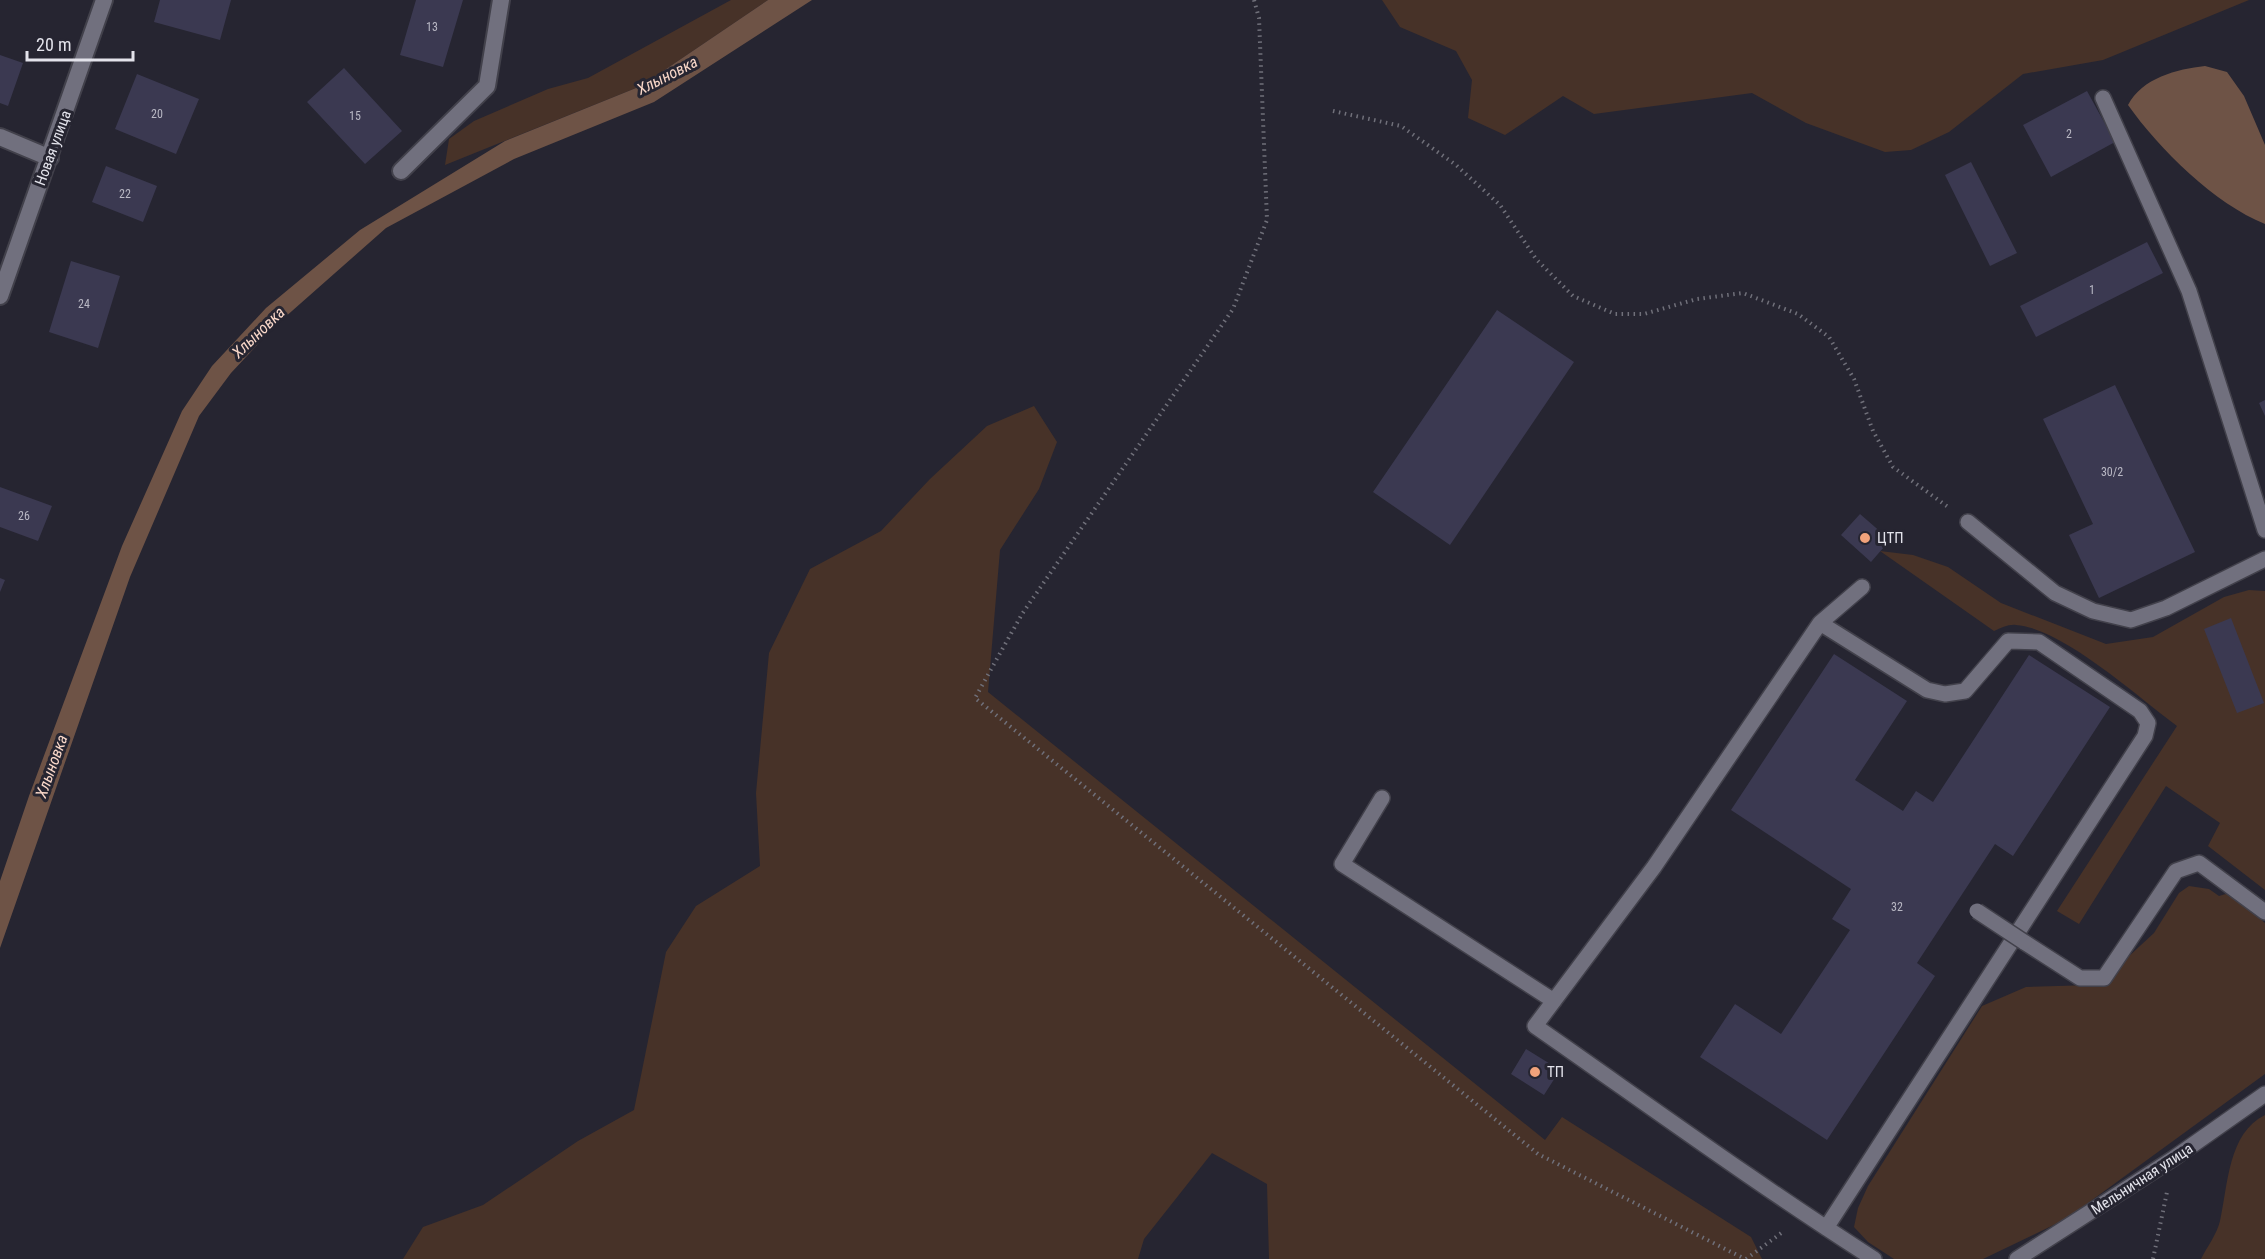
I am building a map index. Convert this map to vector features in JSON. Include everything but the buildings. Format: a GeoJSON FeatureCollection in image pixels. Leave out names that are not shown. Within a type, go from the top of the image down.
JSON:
{"type":"FeatureCollection","features":[{"type":"Feature","properties":{"kind":"street","name":"Новая улица"},"geometry":{"type":"LineString","coordinates":[[0,296],[104,0]]}},
{"type":"Feature","properties":{"kind":"street"},"geometry":{"type":"LineString","coordinates":[[401,171],[487,86],[501,0]]}},
{"type":"Feature","properties":{"kind":"street"},"geometry":{"type":"LineString","coordinates":[[0,137],[50,158]]}},
{"type":"Feature","properties":{"kind":"lane"},"geometry":{"type":"LineString","coordinates":[[2103,98],[2189,291],[2265,530]]}},
{"type":"Feature","properties":{"kind":"lane"},"geometry":{"type":"LineString","coordinates":[[1968,522],[2055,593],[2093,611],[2131,620],[2166,608],[2265,559]]}},
{"type":"Feature","properties":{"kind":"lane"},"geometry":{"type":"LineString","coordinates":[[1862,587],[1820,622],[1654,867],[1535,1026],[1874,1259]]}},
{"type":"Feature","properties":{"kind":"lane"},"geometry":{"type":"LineString","coordinates":[[1820,622],[1927,690],[1945,694],[1965,691],[1996,652],[2008,641],[2039,642],[2140,711],[2148,723],[2145,736],[1826,1228]]}},
{"type":"Feature","properties":{"kind":"lane"},"geometry":{"type":"LineString","coordinates":[[1382,798],[1342,864],[1554,1001]]}},
{"type":"Feature","properties":{"kind":"lane"},"geometry":{"type":"LineString","coordinates":[[1977,911],[2080,978],[2104,978],[2176,871],[2199,863],[2265,912]]}},
{"type":"Feature","properties":{"kind":"lane","name":"Мельничная улица"},"geometry":{"type":"LineString","coordinates":[[2017,1259],[2174,1158],[2265,1094]]}},
{"type":"Feature","properties":{"kind":"path"},"geometry":{"type":"LineString","coordinates":[[1254,0],[1259,18],[1267,220],[1233,309],[1022,614],[975,698],[1538,1154],[1746,1259],[1791,1226],[1826,1228]]}},
{"type":"Feature","properties":{"kind":"path"},"geometry":{"type":"LineString","coordinates":[[1333,111],[1401,126],[1456,165],[1500,205],[1536,258],[1574,296],[1615,314],[1644,314],[1697,299],[1743,293],[1798,314],[1829,337],[1854,379],[1873,432],[1893,467],[1968,522]]}},
{"type":"Feature","properties":{"kind":"path"},"geometry":{"type":"LineString","coordinates":[[2153,1259],[2174,1158]]}},
{"type":"Feature","properties":{"kind":"shaded area"},"geometry":{"type":"Polygon","coordinates":[[[731,0],[768,0],[641,86],[445,165],[449,139],[474,121],[548,89],[588,78],[731,0]]]}},
{"type":"Feature","properties":{"kind":"shaded area"},"geometry":{"type":"Polygon","coordinates":[[[1382,0],[2249,0],[2103,60],[2023,74],[1949,132],[1911,150],[1885,152],[1806,123],[1752,93],[1594,114],[1563,96],[1505,135],[1468,118],[1472,80],[1456,51],[1400,27],[1382,0]]]}},
{"type":"Feature","properties":{"kind":"shaded area"},"geometry":{"type":"Polygon","coordinates":[[[1034,406],[1057,442],[1039,489],[1000,550],[988,692],[1545,1140],[1562,1117],[1751,1237],[1762,1259],[1269,1259],[1267,1184],[1212,1153],[1144,1239],[1138,1259],[403,1259],[423,1227],[483,1205],[578,1141],[634,1110],[666,952],[696,906],[760,866],[756,793],[769,653],[810,569],[881,531],[930,479],[987,426],[1034,406]]]}},
{"type":"Feature","properties":{"kind":"shaded area"},"geometry":{"type":"Polygon","coordinates":[[[1880,551],[1913,555],[1948,567],[2001,603],[2106,644],[2153,637],[2224,597],[2249,590],[2265,591],[2265,890],[2208,846],[2220,823],[2166,786],[2079,924],[2057,911],[2177,726],[2099,666],[2055,638],[2035,629],[2013,625],[1994,631],[1880,551]]]}},
{"type":"Feature","properties":{"kind":"shaded area"},"geometry":{"type":"Polygon","coordinates":[[[2189,886],[2209,889],[2219,896],[2229,893],[2265,923],[2265,1074],[2066,1219],[1983,1259],[1894,1259],[1868,1242],[1854,1227],[1858,1208],[1868,1186],[1982,1006],[2026,987],[2092,985],[2114,977],[2128,957],[2154,933],[2179,893],[2189,886]]]}},
{"type":"Feature","properties":{"kind":"shaded area"},"geometry":{"type":"Polygon","coordinates":[[[2265,1115],[2265,1259],[2201,1259],[2219,1226],[2228,1176],[2237,1147],[2243,1134],[2265,1115]]]}},
{"type":"Feature","properties":{"kind":"water","name":"Хлыновка"},"geometry":{"type":"Polygon","coordinates":[[[768,0],[812,0],[654,102],[514,159],[386,228],[275,326],[231,373],[199,416],[130,577],[0,948],[0,881],[29,796],[122,546],[182,411],[212,366],[266,308],[360,230],[505,141],[641,86],[768,0]]]}},
{"type":"Feature","properties":{"kind":"water"},"geometry":{"type":"Polygon","coordinates":[[[2205,66],[2227,72],[2244,96],[2265,145],[2265,224],[2227,203],[2189,174],[2155,139],[2128,105],[2142,88],[2161,76],[2205,66]]]}},
{"type":"Feature","properties":{"kind":"place","name":"ЦТП"},"geometry":{"type":"Point","coordinates":[1865,538]}},
{"type":"Feature","properties":{"kind":"place","name":"ТП"},"geometry":{"type":"Point","coordinates":[1535,1072]}}]}
